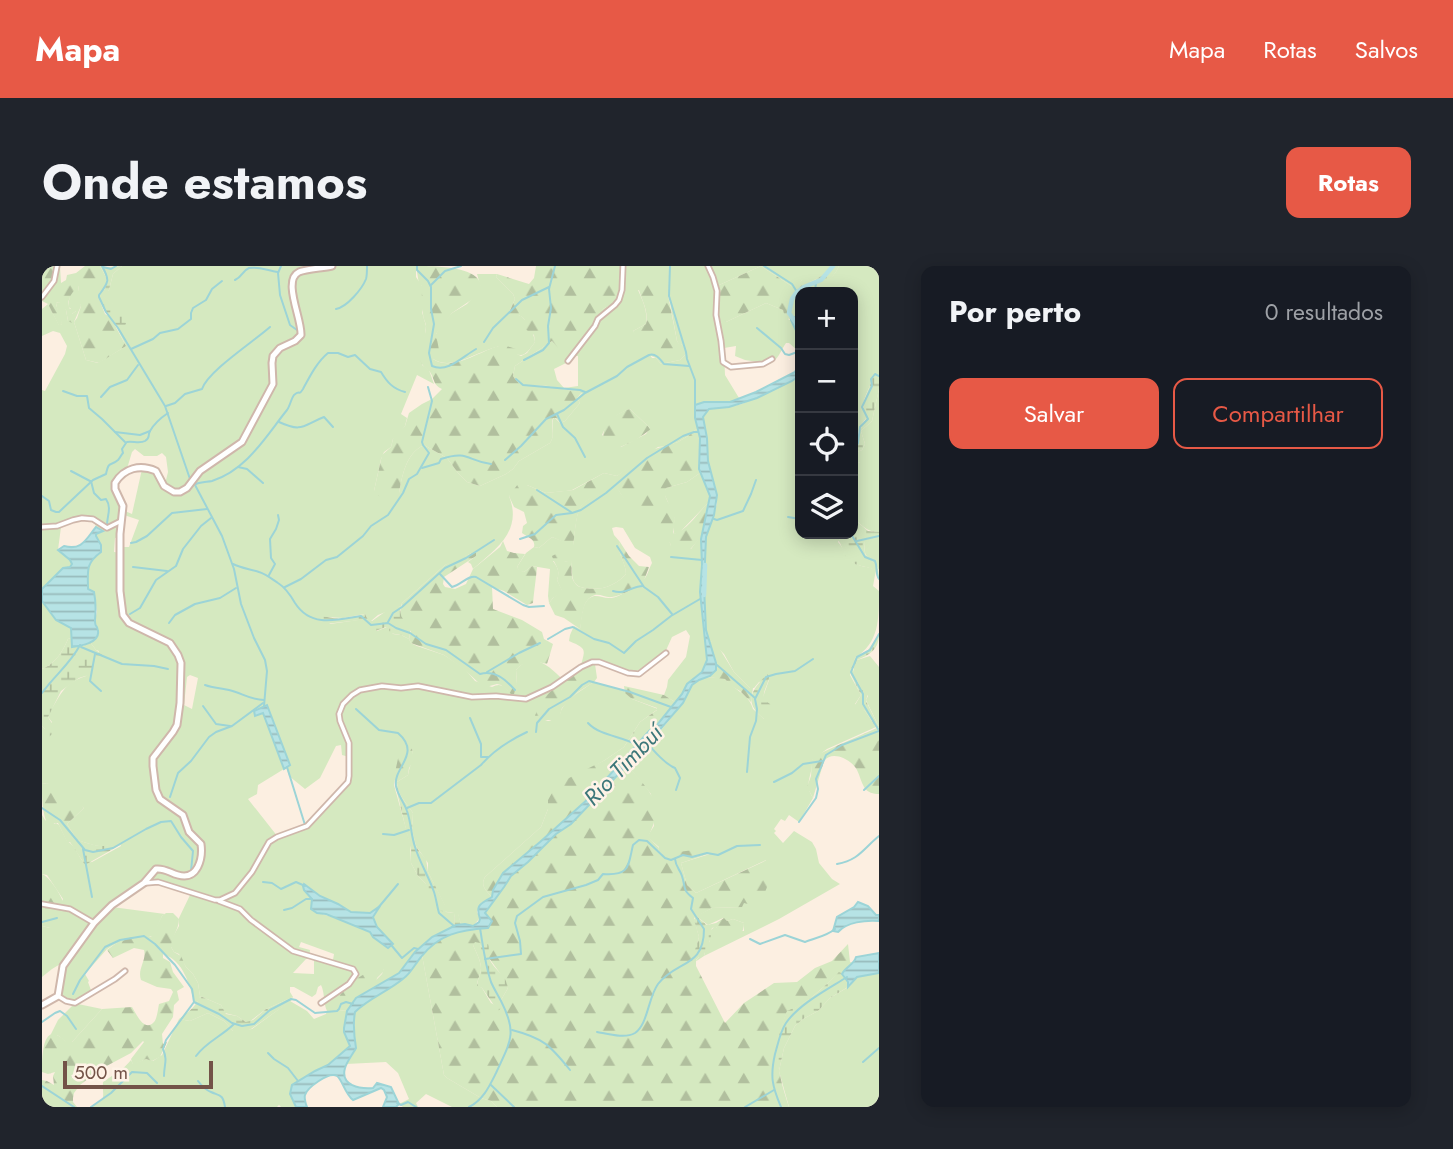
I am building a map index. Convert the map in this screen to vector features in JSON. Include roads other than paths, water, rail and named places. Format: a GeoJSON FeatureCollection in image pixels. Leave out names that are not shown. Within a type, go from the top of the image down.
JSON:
{"type":"FeatureCollection","features":[{"type":"Feature","properties":{"kind":"street"},"geometry":{"type":"LineString","coordinates":[[42,296],[54,281],[57,266]]}},
{"type":"Feature","properties":{"kind":"street"},"geometry":{"type":"LineString","coordinates":[[58,996],[63,966],[94,923],[112,905],[144,883],[159,868],[179,876],[191,874],[202,859],[202,846],[189,832],[183,815],[160,799],[156,790],[153,758],[177,725],[182,667],[170,643],[129,623],[123,615],[120,591],[120,534],[123,506],[114,486],[116,480],[136,467],[153,469],[164,486],[174,492],[180,492],[187,488],[200,471],[245,439],[273,384],[273,356],[280,348],[301,335],[292,290],[295,274],[332,266]]}},
{"type":"Feature","properties":{"kind":"street"},"geometry":{"type":"LineString","coordinates":[[568,361],[598,319],[619,300],[624,266]]}},
{"type":"Feature","properties":{"kind":"street"},"geometry":{"type":"LineString","coordinates":[[708,266],[718,291],[716,315],[722,341],[723,362],[731,367],[763,364],[772,359]]}},
{"type":"Feature","properties":{"kind":"street"},"geometry":{"type":"LineString","coordinates":[[42,527],[57,526],[82,518],[93,519],[105,528],[121,521]]}},
{"type":"Feature","properties":{"kind":"street"},"geometry":{"type":"LineString","coordinates":[[217,900],[237,891],[252,872],[269,842],[307,826],[348,782],[349,743],[339,714],[343,704],[360,690],[382,686],[418,686],[472,697],[526,699],[552,687],[592,662],[639,674],[666,653]]}},
{"type":"Feature","properties":{"kind":"street"},"geometry":{"type":"LineString","coordinates":[[144,883],[163,884],[240,909],[293,951],[353,969],[356,974],[352,981],[321,1003]]}},
{"type":"Feature","properties":{"kind":"street"},"geometry":{"type":"LineString","coordinates":[[42,904],[70,909],[94,923]]}},
{"type":"Feature","properties":{"kind":"street"},"geometry":{"type":"LineString","coordinates":[[58,996],[75,1003],[125,971]]}},
{"type":"Feature","properties":{"kind":"street"},"geometry":{"type":"LineString","coordinates":[[42,1005],[58,996]]}},
{"type":"Feature","properties":{"kind":"water"},"geometry":{"type":"Polygon","coordinates":[[[795,372],[795,379],[792,381],[757,398],[729,407],[709,409],[703,417],[708,461],[717,495],[714,515],[706,537],[704,586],[706,630],[716,670],[692,685],[683,703],[650,741],[571,824],[556,834],[511,876],[485,913],[492,921],[488,928],[459,932],[435,943],[406,976],[355,1012],[356,1048],[345,1068],[345,1079],[348,1083],[362,1088],[373,1088],[377,1083],[391,1087],[399,1104],[396,1107],[383,1107],[387,1097],[381,1088],[353,1100],[339,1078],[333,1075],[319,1081],[307,1092],[307,1107],[296,1107],[290,1094],[292,1085],[328,1065],[350,1046],[344,1028],[347,1011],[356,998],[399,973],[415,952],[432,937],[456,925],[473,926],[479,922],[479,907],[492,897],[503,873],[589,798],[657,725],[687,684],[702,672],[707,660],[700,592],[701,539],[710,496],[699,469],[700,438],[695,405],[704,402],[730,402],[795,372]]]}},
{"type":"Feature","properties":{"kind":"water"},"geometry":{"type":"Polygon","coordinates":[[[96,527],[103,531],[96,534],[101,552],[88,568],[88,589],[94,592],[95,596],[98,635],[89,643],[72,647],[71,628],[56,620],[42,601],[42,589],[63,568],[72,564],[58,550],[64,546],[79,545],[96,527]]]}},
{"type":"Feature","properties":{"kind":"water"},"geometry":{"type":"Polygon","coordinates":[[[267,705],[290,765],[284,769],[263,713],[255,716],[254,711],[267,705]]]}},
{"type":"Feature","properties":{"kind":"water"},"geometry":{"type":"Polygon","coordinates":[[[304,884],[320,896],[351,912],[370,913],[380,906],[373,917],[377,927],[393,944],[388,948],[370,932],[311,909],[312,899],[304,890],[304,884]]]}},
{"type":"Feature","properties":{"kind":"water"},"geometry":{"type":"Polygon","coordinates":[[[858,902],[879,915],[879,921],[857,922],[838,932],[833,931],[837,917],[858,902]]]}},
{"type":"Feature","properties":{"kind":"water"},"geometry":{"type":"Polygon","coordinates":[[[879,953],[879,973],[857,977],[848,987],[842,974],[856,957],[879,953]]]}},
{"type":"Feature","properties":{"kind":"waterway"},"geometry":{"type":"LineString","coordinates":[[102,266],[107,281],[99,297],[165,406],[190,479]]}},
{"type":"Feature","properties":{"kind":"waterway"},"geometry":{"type":"LineString","coordinates":[[103,267],[111,269],[116,266]]}},
{"type":"Feature","properties":{"kind":"waterway"},"geometry":{"type":"LineString","coordinates":[[281,266],[278,273],[280,295],[290,325],[297,330]]}},
{"type":"Feature","properties":{"kind":"waterway"},"geometry":{"type":"LineString","coordinates":[[336,309],[349,301],[361,288],[366,279],[367,266]]}},
{"type":"Feature","properties":{"kind":"waterway"},"geometry":{"type":"LineString","coordinates":[[417,266],[417,270],[431,287],[434,324],[429,353],[432,366],[449,366],[476,349]]}},
{"type":"Feature","properties":{"kind":"waterway"},"geometry":{"type":"LineString","coordinates":[[431,285],[445,271],[461,266]]}},
{"type":"Feature","properties":{"kind":"waterway"},"geometry":{"type":"LineString","coordinates":[[524,360],[543,350],[549,343],[549,289],[555,266]]}},
{"type":"Feature","properties":{"kind":"waterway"},"geometry":{"type":"LineString","coordinates":[[670,266],[669,296],[695,380],[695,404]]}},
{"type":"Feature","properties":{"kind":"waterway"},"geometry":{"type":"LineString","coordinates":[[764,266],[795,289]]}},
{"type":"Feature","properties":{"kind":"waterway","name":"Rio Timbuí"},"geometry":{"type":"LineString","coordinates":[[804,287],[821,280],[833,266]]}},
{"type":"Feature","properties":{"kind":"waterway"},"geometry":{"type":"LineString","coordinates":[[235,280],[249,268],[278,272]]}},
{"type":"Feature","properties":{"kind":"waterway"},"geometry":{"type":"LineString","coordinates":[[131,349],[160,333],[178,329],[191,319],[193,308],[206,300],[212,289],[222,281]]}},
{"type":"Feature","properties":{"kind":"waterway"},"geometry":{"type":"LineString","coordinates":[[816,282],[816,287]]}},
{"type":"Feature","properties":{"kind":"waterway"},"geometry":{"type":"LineString","coordinates":[[484,342],[493,328],[522,300],[549,287]]}},
{"type":"Feature","properties":{"kind":"waterway","name":"Rio Timbuí"},"geometry":{"type":"LineString","coordinates":[[795,294],[789,313],[795,322]]}},
{"type":"Feature","properties":{"kind":"waterway"},"geometry":{"type":"LineString","coordinates":[[166,406],[175,403],[185,394],[202,389],[222,365],[270,327]]}},
{"type":"Feature","properties":{"kind":"waterway"},"geometry":{"type":"LineString","coordinates":[[757,328],[785,354],[795,353]]}},
{"type":"Feature","properties":{"kind":"waterway"},"geometry":{"type":"LineString","coordinates":[[196,484],[224,476],[246,461],[328,353],[348,357],[355,355],[370,369],[381,372],[394,387],[405,392]]}},
{"type":"Feature","properties":{"kind":"waterway"},"geometry":{"type":"LineString","coordinates":[[505,460],[546,419],[649,355],[656,356],[664,364],[689,366]]}},
{"type":"Feature","properties":{"kind":"waterway"},"geometry":{"type":"LineString","coordinates":[[101,397],[110,387],[127,380],[138,365]]}},
{"type":"Feature","properties":{"kind":"waterway"},"geometry":{"type":"LineString","coordinates":[[858,443],[860,427],[868,419],[862,407],[872,386],[871,379],[875,374],[879,376]]}},
{"type":"Feature","properties":{"kind":"waterway"},"geometry":{"type":"LineString","coordinates":[[516,379],[523,385],[585,392]]}},
{"type":"Feature","properties":{"kind":"waterway"},"geometry":{"type":"LineString","coordinates":[[285,587],[301,579],[326,560],[337,557],[371,526],[388,515],[409,479],[417,474],[429,453],[422,442],[432,401],[428,387]]}},
{"type":"Feature","properties":{"kind":"waterway"},"geometry":{"type":"LineString","coordinates":[[63,391],[87,396],[89,408],[125,442]]}},
{"type":"Feature","properties":{"kind":"waterway"},"geometry":{"type":"LineString","coordinates":[[127,442],[145,441],[154,426],[168,413]]}},
{"type":"Feature","properties":{"kind":"waterway"},"geometry":{"type":"LineString","coordinates":[[557,414],[585,457]]}},
{"type":"Feature","properties":{"kind":"waterway"},"geometry":{"type":"LineString","coordinates":[[279,422],[298,427],[324,417],[333,427]]}},
{"type":"Feature","properties":{"kind":"waterway"},"geometry":{"type":"LineString","coordinates":[[115,432],[140,435],[150,431]]}},
{"type":"Feature","properties":{"kind":"waterway"},"geometry":{"type":"LineString","coordinates":[[520,539],[535,534],[556,515],[581,510],[606,493],[647,458],[683,436],[698,432]]}},
{"type":"Feature","properties":{"kind":"waterway"},"geometry":{"type":"LineString","coordinates":[[42,496],[49,501],[51,510],[59,512],[93,480],[106,474],[109,465],[123,453],[122,449],[126,443]]}},
{"type":"Feature","properties":{"kind":"waterway"},"geometry":{"type":"LineString","coordinates":[[422,468],[439,463],[441,459],[457,456],[491,464]]}},
{"type":"Feature","properties":{"kind":"waterway"},"geometry":{"type":"LineString","coordinates":[[238,467],[247,469],[263,483]]}},
{"type":"Feature","properties":{"kind":"waterway"},"geometry":{"type":"LineString","coordinates":[[71,471],[90,481]]}},
{"type":"Feature","properties":{"kind":"waterway"},"geometry":{"type":"LineString","coordinates":[[714,519],[743,511],[756,480]]}},
{"type":"Feature","properties":{"kind":"waterway"},"geometry":{"type":"LineString","coordinates":[[91,481],[94,493],[101,500],[106,499],[108,502],[107,525]]}},
{"type":"Feature","properties":{"kind":"waterway"},"geometry":{"type":"LineString","coordinates":[[194,483],[222,536],[234,569],[241,604],[265,660],[267,671],[264,706]]}},
{"type":"Feature","properties":{"kind":"waterway"},"geometry":{"type":"LineString","coordinates":[[537,490],[571,512]]}},
{"type":"Feature","properties":{"kind":"waterway"},"geometry":{"type":"LineString","coordinates":[[131,543],[147,536],[172,513],[207,509]]}},
{"type":"Feature","properties":{"kind":"waterway"},"geometry":{"type":"LineString","coordinates":[[269,575],[275,564],[271,558],[270,539],[276,529],[278,515]]}},
{"type":"Feature","properties":{"kind":"waterway"},"geometry":{"type":"LineString","coordinates":[[788,517],[795,518]]}},
{"type":"Feature","properties":{"kind":"waterway"},"geometry":{"type":"LineString","coordinates":[[130,614],[140,608],[156,580],[176,566],[183,549],[211,518]]}},
{"type":"Feature","properties":{"kind":"waterway"},"geometry":{"type":"LineString","coordinates":[[857,541],[879,536]]}},
{"type":"Feature","properties":{"kind":"waterway"},"geometry":{"type":"LineString","coordinates":[[854,539],[865,557],[875,561],[879,579]]}},
{"type":"Feature","properties":{"kind":"waterway"},"geometry":{"type":"LineString","coordinates":[[388,622],[393,613],[445,568],[494,540]]}},
{"type":"Feature","properties":{"kind":"waterway"},"geometry":{"type":"LineString","coordinates":[[617,546],[644,587],[658,597],[672,614]]}},
{"type":"Feature","properties":{"kind":"waterway"},"geometry":{"type":"LineString","coordinates":[[671,557],[702,560]]}},
{"type":"Feature","properties":{"kind":"waterway"},"geometry":{"type":"LineString","coordinates":[[233,564],[271,578],[283,587],[301,611],[309,616],[325,620],[361,616],[371,625],[388,623],[426,644],[446,650],[480,674],[499,676],[515,690]]}},
{"type":"Feature","properties":{"kind":"waterway","name":"Rio Timbuí"},"geometry":{"type":"LineString","coordinates":[[704,595],[705,565]]}},
{"type":"Feature","properties":{"kind":"waterway"},"geometry":{"type":"LineString","coordinates":[[133,567],[167,571]]}},
{"type":"Feature","properties":{"kind":"waterway"},"geometry":{"type":"LineString","coordinates":[[440,574],[452,587],[470,577],[476,577],[523,605],[544,606]]}},
{"type":"Feature","properties":{"kind":"waterway"},"geometry":{"type":"LineString","coordinates":[[613,591],[621,592],[643,586]]}},
{"type":"Feature","properties":{"kind":"waterway"},"geometry":{"type":"LineString","coordinates":[[169,623],[175,615],[195,604],[220,598],[236,588]]}},
{"type":"Feature","properties":{"kind":"waterway"},"geometry":{"type":"LineString","coordinates":[[548,639],[573,627],[624,653],[671,616],[700,599]]}},
{"type":"Feature","properties":{"kind":"waterway"},"geometry":{"type":"LineString","coordinates":[[878,729],[863,704],[863,694],[851,672],[857,657],[870,650],[879,634]]}},
{"type":"Feature","properties":{"kind":"waterway"},"geometry":{"type":"LineString","coordinates":[[487,672],[540,643]]}},
{"type":"Feature","properties":{"kind":"waterway"},"geometry":{"type":"LineString","coordinates":[[42,693],[80,645]]}},
{"type":"Feature","properties":{"kind":"waterway"},"geometry":{"type":"LineString","coordinates":[[81,647],[122,664],[168,669]]}},
{"type":"Feature","properties":{"kind":"waterway"},"geometry":{"type":"LineString","coordinates":[[95,654],[90,681],[101,691]]}},
{"type":"Feature","properties":{"kind":"waterway"},"geometry":{"type":"LineString","coordinates":[[747,772],[750,737],[756,721],[755,699],[766,677],[795,671],[813,659]]}},
{"type":"Feature","properties":{"kind":"waterway"},"geometry":{"type":"LineString","coordinates":[[717,665],[755,698]]}},
{"type":"Feature","properties":{"kind":"waterway"},"geometry":{"type":"LineString","coordinates":[[536,732],[537,723],[549,709],[570,697],[589,681],[671,707]]}},
{"type":"Feature","properties":{"kind":"waterway"},"geometry":{"type":"LineString","coordinates":[[205,685],[264,700]]}},
{"type":"Feature","properties":{"kind":"waterway"},"geometry":{"type":"LineString","coordinates":[[170,797],[178,773],[209,737],[232,726],[263,703]]}},
{"type":"Feature","properties":{"kind":"waterway"},"geometry":{"type":"LineString","coordinates":[[203,706],[216,724],[230,726]]}},
{"type":"Feature","properties":{"kind":"waterway"},"geometry":{"type":"LineString","coordinates":[[356,709],[379,730],[398,733],[405,741],[407,754],[398,773],[396,786],[407,811],[415,847],[434,892],[439,913],[454,926],[452,927]]}},
{"type":"Feature","properties":{"kind":"waterway"},"geometry":{"type":"LineString","coordinates":[[470,718],[481,744],[481,757],[488,757]]}},
{"type":"Feature","properties":{"kind":"waterway"},"geometry":{"type":"LineString","coordinates":[[588,723],[599,731],[637,745]]}},
{"type":"Feature","properties":{"kind":"waterway"},"geometry":{"type":"LineString","coordinates":[[799,822],[816,798],[816,779],[826,755],[842,745],[879,731]]}},
{"type":"Feature","properties":{"kind":"waterway"},"geometry":{"type":"LineString","coordinates":[[407,808],[419,803],[431,803],[508,742],[527,732]]}},
{"type":"Feature","properties":{"kind":"waterway"},"geometry":{"type":"LineString","coordinates":[[648,743],[660,757],[675,768],[680,778],[676,790]]}},
{"type":"Feature","properties":{"kind":"waterway"},"geometry":{"type":"LineString","coordinates":[[774,782],[803,764],[822,761]]}},
{"type":"Feature","properties":{"kind":"waterway"},"geometry":{"type":"LineString","coordinates":[[287,767],[305,825]]}},
{"type":"Feature","properties":{"kind":"waterway"},"geometry":{"type":"LineString","coordinates":[[864,790],[879,776]]}},
{"type":"Feature","properties":{"kind":"waterway"},"geometry":{"type":"LineString","coordinates":[[42,808],[60,820],[85,850],[93,852],[113,848],[161,822],[171,821],[193,851],[191,871]]}},
{"type":"Feature","properties":{"kind":"waterway"},"geometry":{"type":"LineString","coordinates":[[383,834],[394,835],[409,830]]}},
{"type":"Feature","properties":{"kind":"waterway"},"geometry":{"type":"LineString","coordinates":[[837,864],[856,857],[879,836]]}},
{"type":"Feature","properties":{"kind":"waterway"},"geometry":{"type":"LineString","coordinates":[[485,959],[521,954],[515,923],[517,916],[543,897],[586,885],[598,880],[603,874],[623,871],[628,864],[633,845],[639,840],[647,841],[665,858],[671,860],[683,855],[718,855],[737,846],[760,845]]}},
{"type":"Feature","properties":{"kind":"waterway"},"geometry":{"type":"LineString","coordinates":[[83,849],[92,897]]}},
{"type":"Feature","properties":{"kind":"waterway"},"geometry":{"type":"LineString","coordinates":[[597,1032],[621,1036],[635,1033],[643,1024],[658,984],[699,951],[704,929],[691,909],[693,898],[686,891],[675,859]]}},
{"type":"Feature","properties":{"kind":"waterway"},"geometry":{"type":"LineString","coordinates":[[263,882],[272,883],[281,889],[296,882],[305,886]]}},
{"type":"Feature","properties":{"kind":"waterway"},"geometry":{"type":"LineString","coordinates":[[378,908],[398,884]]}},
{"type":"Feature","properties":{"kind":"waterway"},"geometry":{"type":"LineString","coordinates":[[284,910],[306,899],[312,899]]}},
{"type":"Feature","properties":{"kind":"waterway"},"geometry":{"type":"LineString","coordinates":[[42,922],[57,918]]}},
{"type":"Feature","properties":{"kind":"waterway"},"geometry":{"type":"LineString","coordinates":[[469,1107],[478,1101],[488,1088],[505,1053],[511,1030],[506,1012],[492,985],[480,928]]}},
{"type":"Feature","properties":{"kind":"waterway"},"geometry":{"type":"LineString","coordinates":[[750,939],[760,944],[785,935],[805,942],[835,929]]}},
{"type":"Feature","properties":{"kind":"waterway"},"geometry":{"type":"LineString","coordinates":[[73,994],[105,947],[120,940],[144,936],[155,944],[175,965],[192,989],[194,1002],[166,1040],[163,1049],[166,1060],[164,1076]]}},
{"type":"Feature","properties":{"kind":"waterway"},"geometry":{"type":"LineString","coordinates":[[392,946],[402,958],[414,948],[418,949]]}},
{"type":"Feature","properties":{"kind":"waterway"},"geometry":{"type":"LineString","coordinates":[[781,1107],[772,1075],[775,1054],[784,1027],[806,1003],[847,977]]}},
{"type":"Feature","properties":{"kind":"waterway"},"geometry":{"type":"LineString","coordinates":[[194,1002],[242,1026],[254,1024],[270,1010],[291,999],[315,1013],[337,1011],[341,1004],[346,1002],[353,1004]]}},
{"type":"Feature","properties":{"kind":"waterway"},"geometry":{"type":"LineString","coordinates":[[42,1022],[60,1011],[76,1029]]}},
{"type":"Feature","properties":{"kind":"waterway"},"geometry":{"type":"LineString","coordinates":[[196,1056],[234,1024]]}},
{"type":"Feature","properties":{"kind":"waterway"},"geometry":{"type":"LineString","coordinates":[[512,1030],[545,1044],[570,1070]]}},
{"type":"Feature","properties":{"kind":"waterway"},"geometry":{"type":"LineString","coordinates":[[863,1062],[879,1048]]}},
{"type":"Feature","properties":{"kind":"waterway"},"geometry":{"type":"LineString","coordinates":[[268,1053],[288,1068],[298,1081]]}},
{"type":"Feature","properties":{"kind":"waterway"},"geometry":{"type":"LineString","coordinates":[[91,1107],[111,1093],[132,1072],[147,1073],[157,1083]]}},
{"type":"Feature","properties":{"kind":"waterway"},"geometry":{"type":"LineString","coordinates":[[198,1081],[207,1090],[221,1096],[225,1107]]}},
{"type":"Feature","properties":{"kind":"waterway"},"geometry":{"type":"LineString","coordinates":[[491,1085],[514,1107]]}},
{"type":"Feature","properties":{"kind":"waterway"},"geometry":{"type":"LineString","coordinates":[[42,1086],[74,1107]]}},
{"type":"Feature","properties":{"kind":"waterway"},"geometry":{"type":"LineString","coordinates":[[745,1107],[774,1090]]}},
{"type":"Feature","properties":{"kind":"waterway"},"geometry":{"type":"LineString","coordinates":[[397,1103],[401,1105],[408,1102],[416,1107]]}}]}
